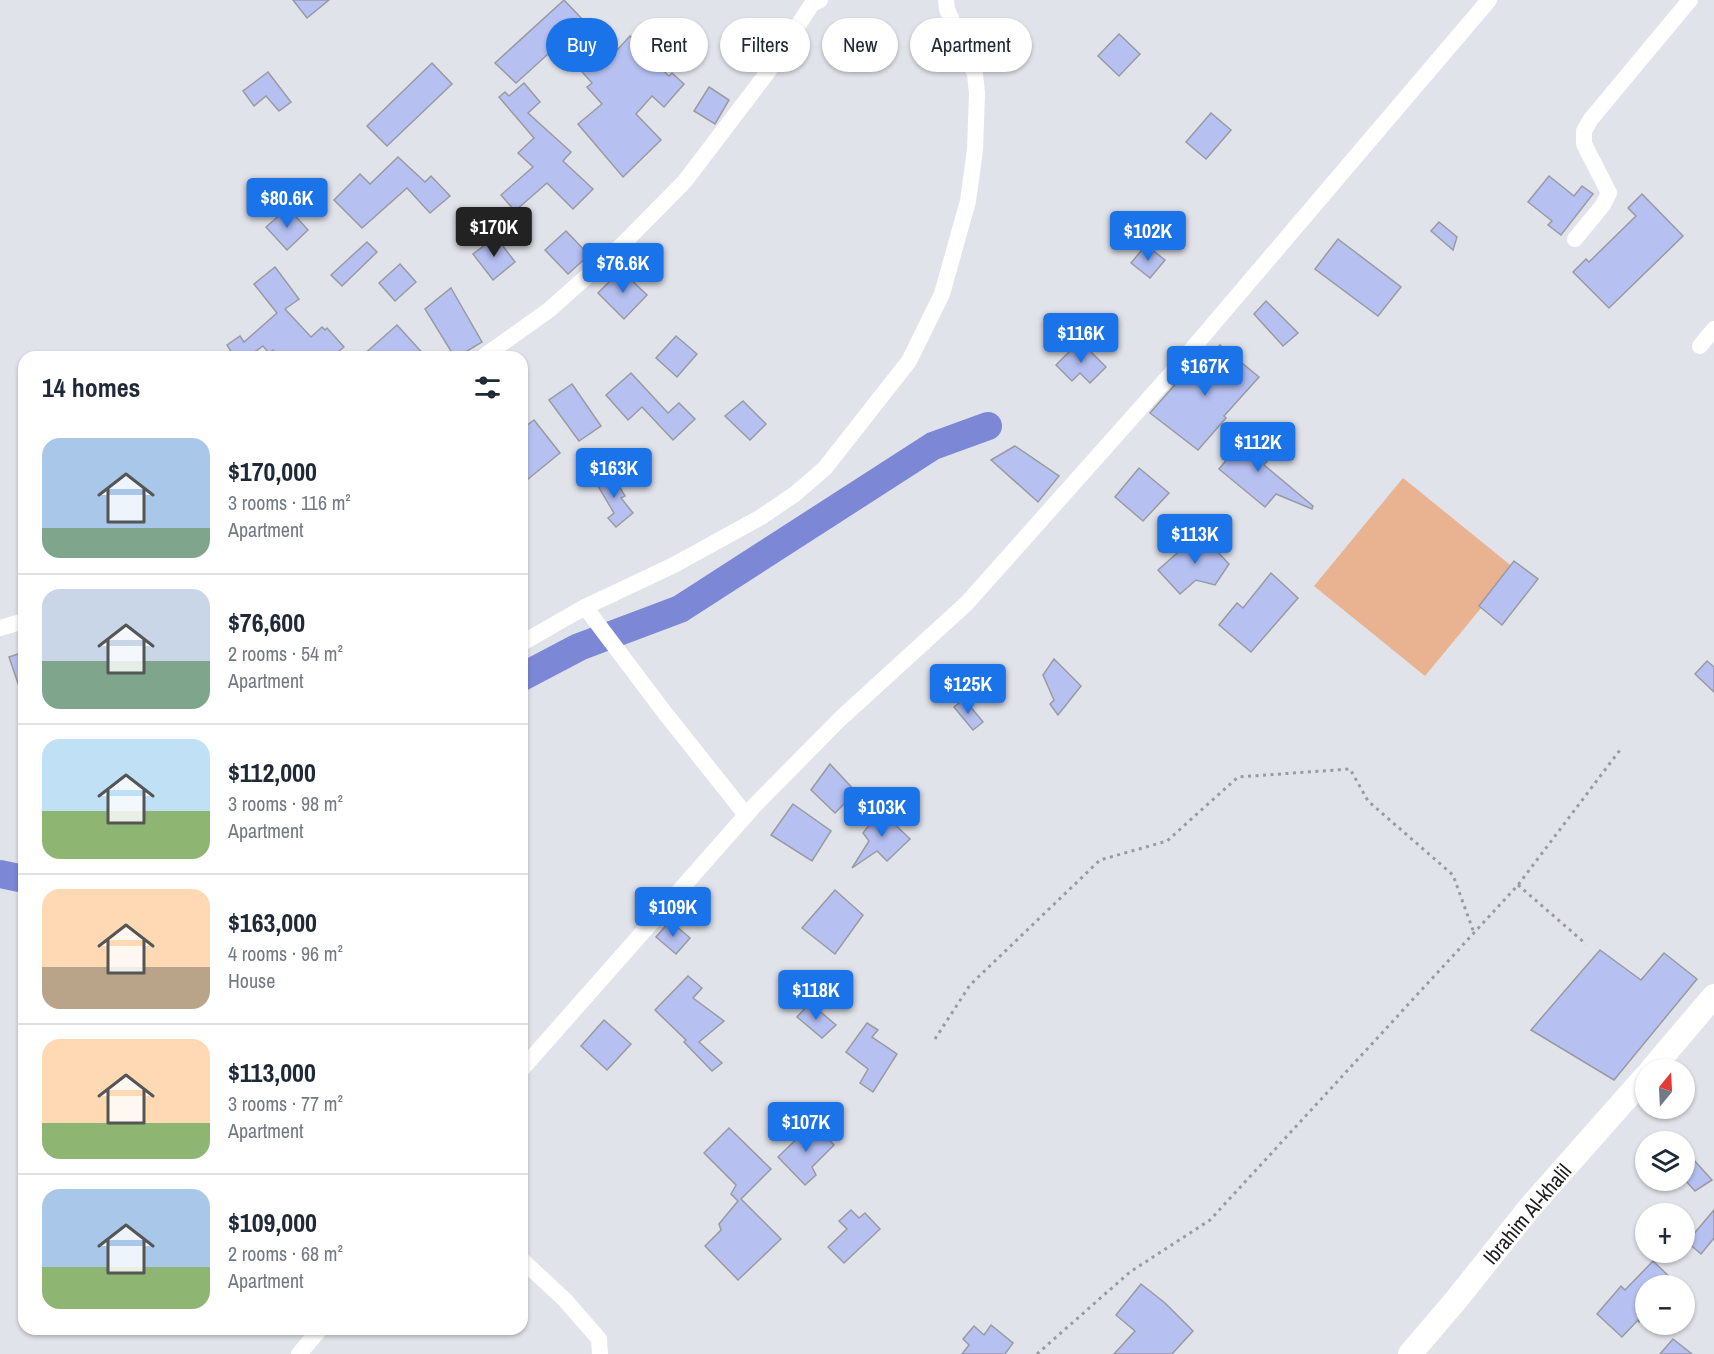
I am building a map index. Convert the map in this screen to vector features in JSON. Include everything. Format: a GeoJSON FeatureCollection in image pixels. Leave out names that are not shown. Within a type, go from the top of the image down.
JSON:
{"type":"FeatureCollection","features":[{"type":"Feature","properties":{"kind":"street"},"geometry":{"type":"LineString","coordinates":[[528,640],[585,607],[674,565],[761,517],[795,494],[825,468],[909,361],[942,294],[968,201],[975,150],[977,93],[975,74],[947,9],[946,0]]}},
{"type":"Feature","properties":{"kind":"street"},"geometry":{"type":"LineString","coordinates":[[528,1062],[746,816],[840,719],[967,603],[1169,376],[1489,0]]}},
{"type":"Feature","properties":{"kind":"street"},"geometry":{"type":"LineString","coordinates":[[1575,238],[1603,205],[1609,193],[1584,144],[1584,130],[1690,0]]}},
{"type":"Feature","properties":{"kind":"street"},"geometry":{"type":"LineString","coordinates":[[491,351],[549,310],[622,245],[685,181],[767,73],[813,1]]}},
{"type":"Feature","properties":{"kind":"street"},"geometry":{"type":"LineString","coordinates":[[1700,346],[1714,329]]}},
{"type":"Feature","properties":{"kind":"street"},"geometry":{"type":"LineString","coordinates":[[585,607],[664,713],[746,816]]}},
{"type":"Feature","properties":{"kind":"street"},"geometry":{"type":"LineString","coordinates":[[0,628],[18,623]]}},
{"type":"Feature","properties":{"kind":"street"},"geometry":{"type":"LineString","coordinates":[[1660,1059],[1714,996]]}},
{"type":"Feature","properties":{"kind":"street","name":"Ibrahim Al-khalil"},"geometry":{"type":"LineString","coordinates":[[1410,1354],[1531,1206],[1635,1088]]}},
{"type":"Feature","properties":{"kind":"street"},"geometry":{"type":"LineString","coordinates":[[528,1266],[565,1300],[599,1339],[600,1354]]}},
{"type":"Feature","properties":{"kind":"street"},"geometry":{"type":"LineString","coordinates":[[300,1354],[315,1335]]}},
{"type":"Feature","properties":{"kind":"path"},"geometry":{"type":"LineString","coordinates":[[1037,1354],[1130,1272],[1210,1220],[1518,885],[1620,750]]}},
{"type":"Feature","properties":{"kind":"path"},"geometry":{"type":"LineString","coordinates":[[935,1039],[970,985],[1100,860],[1167,841],[1238,777],[1350,768],[1368,801],[1453,875],[1474,933]]}},
{"type":"Feature","properties":{"kind":"path"},"geometry":{"type":"LineString","coordinates":[[1518,885],[1586,944]]}},
{"type":"Feature","properties":{"kind":"shaded area"},"geometry":{"type":"Polygon","coordinates":[[[1403,478],[1514,568],[1425,676],[1314,586],[1403,478]]]}},
{"type":"Feature","properties":{"kind":"building"},"geometry":{"type":"Polygon","coordinates":[[[293,0],[329,0],[307,18],[293,0]]]}},
{"type":"Feature","properties":{"kind":"building"},"geometry":{"type":"Polygon","coordinates":[[[564,0],[581,18],[546,18],[546,56],[516,83],[495,63],[564,0]]]}},
{"type":"Feature","properties":{"kind":"building"},"geometry":{"type":"Polygon","coordinates":[[[1119,34],[1140,54],[1119,76],[1098,56],[1119,34]]]}},
{"type":"Feature","properties":{"kind":"building"},"geometry":{"type":"Polygon","coordinates":[[[630,36],[630,72],[665,72],[669,76],[672,73],[684,84],[664,107],[652,96],[636,114],[661,140],[623,177],[578,124],[602,104],[587,87],[592,83],[582,72],[618,72],[618,49],[630,36]]]}},
{"type":"Feature","properties":{"kind":"building"},"geometry":{"type":"Polygon","coordinates":[[[432,63],[452,84],[387,146],[367,126],[432,63]]]}},
{"type":"Feature","properties":{"kind":"building"},"geometry":{"type":"Polygon","coordinates":[[[268,72],[291,102],[279,111],[266,96],[254,106],[243,91],[268,72]]]}},
{"type":"Feature","properties":{"kind":"building"},"geometry":{"type":"Polygon","coordinates":[[[524,83],[540,102],[528,113],[571,152],[563,161],[593,189],[573,209],[547,183],[515,211],[501,195],[533,167],[518,153],[534,138],[499,97],[505,92],[509,96],[524,83]]]}},
{"type":"Feature","properties":{"kind":"building"},"geometry":{"type":"Polygon","coordinates":[[[709,87],[729,100],[715,124],[694,111],[709,87]]]}},
{"type":"Feature","properties":{"kind":"building"},"geometry":{"type":"Polygon","coordinates":[[[1211,113],[1231,130],[1206,159],[1186,142],[1211,113]]]}},
{"type":"Feature","properties":{"kind":"building"},"geometry":{"type":"Polygon","coordinates":[[[398,157],[425,182],[431,176],[450,196],[430,213],[407,188],[362,228],[334,200],[360,174],[370,184],[398,157]]]}},
{"type":"Feature","properties":{"kind":"building"},"geometry":{"type":"Polygon","coordinates":[[[1549,176],[1574,196],[1582,186],[1593,194],[1561,235],[1548,225],[1552,221],[1528,202],[1549,176]]]}},
{"type":"Feature","properties":{"kind":"building"},"geometry":{"type":"Polygon","coordinates":[[[1642,194],[1683,236],[1609,308],[1573,272],[1586,259],[1589,262],[1636,216],[1628,208],[1642,194]]]}},
{"type":"Feature","properties":{"kind":"building"},"geometry":{"type":"Polygon","coordinates":[[[288,208],[308,230],[287,250],[266,227],[288,208]]]}},
{"type":"Feature","properties":{"kind":"building"},"geometry":{"type":"Polygon","coordinates":[[[1439,222],[1457,237],[1453,250],[1431,231],[1439,222]]]}},
{"type":"Feature","properties":{"kind":"building"},"geometry":{"type":"Polygon","coordinates":[[[566,231],[589,255],[568,274],[545,250],[566,231]]]}},
{"type":"Feature","properties":{"kind":"building"},"geometry":{"type":"Polygon","coordinates":[[[496,237],[515,262],[493,280],[473,254],[496,237]]]}},
{"type":"Feature","properties":{"kind":"building"},"geometry":{"type":"Polygon","coordinates":[[[1338,239],[1401,287],[1378,316],[1315,269],[1338,239]]]}},
{"type":"Feature","properties":{"kind":"building"},"geometry":{"type":"Polygon","coordinates":[[[367,242],[377,252],[342,286],[331,275],[367,242]]]}},
{"type":"Feature","properties":{"kind":"building"},"geometry":{"type":"Polygon","coordinates":[[[1146,245],[1165,260],[1150,278],[1131,263],[1146,245]]]}},
{"type":"Feature","properties":{"kind":"building"},"geometry":{"type":"Polygon","coordinates":[[[400,264],[416,282],[395,301],[379,283],[400,264]]]}},
{"type":"Feature","properties":{"kind":"building"},"geometry":{"type":"Polygon","coordinates":[[[275,267],[299,299],[285,309],[311,337],[322,327],[325,330],[327,328],[344,347],[339,351],[267,351],[263,346],[256,351],[231,351],[227,345],[240,336],[244,342],[277,313],[254,284],[275,267]]]}},
{"type":"Feature","properties":{"kind":"building"},"geometry":{"type":"Polygon","coordinates":[[[621,270],[647,295],[624,319],[598,293],[621,270]]]}},
{"type":"Feature","properties":{"kind":"building"},"geometry":{"type":"Polygon","coordinates":[[[451,288],[482,342],[467,351],[451,351],[425,309],[451,288]]]}},
{"type":"Feature","properties":{"kind":"building"},"geometry":{"type":"Polygon","coordinates":[[[1266,301],[1298,333],[1283,346],[1254,314],[1266,301]]]}},
{"type":"Feature","properties":{"kind":"building"},"geometry":{"type":"Polygon","coordinates":[[[397,325],[421,351],[368,351],[397,325]]]}},
{"type":"Feature","properties":{"kind":"building"},"geometry":{"type":"Polygon","coordinates":[[[676,336],[697,354],[677,377],[656,358],[676,336]]]}},
{"type":"Feature","properties":{"kind":"building"},"geometry":{"type":"Polygon","coordinates":[[[1080,341],[1106,367],[1090,383],[1080,373],[1072,381],[1056,365],[1080,341]]]}},
{"type":"Feature","properties":{"kind":"building"},"geometry":{"type":"Polygon","coordinates":[[[1220,345],[1259,377],[1224,416],[1226,418],[1198,450],[1150,413],[1180,379],[1184,382],[1220,345]]]}},
{"type":"Feature","properties":{"kind":"building"},"geometry":{"type":"Polygon","coordinates":[[[631,373],[668,413],[679,403],[695,419],[673,440],[642,407],[628,420],[606,395],[631,373]]]}},
{"type":"Feature","properties":{"kind":"building"},"geometry":{"type":"Polygon","coordinates":[[[572,384],[601,426],[579,441],[549,400],[572,384]]]}},
{"type":"Feature","properties":{"kind":"building"},"geometry":{"type":"Polygon","coordinates":[[[743,401],[766,424],[750,440],[725,416],[743,401]]]}},
{"type":"Feature","properties":{"kind":"building"},"geometry":{"type":"Polygon","coordinates":[[[534,420],[560,453],[528,479],[528,424],[534,420]]]}},
{"type":"Feature","properties":{"kind":"building"},"geometry":{"type":"Polygon","coordinates":[[[1249,433],[1274,453],[1264,465],[1313,506],[1312,509],[1276,494],[1265,507],[1219,469],[1249,433]]]}},
{"type":"Feature","properties":{"kind":"building"},"geometry":{"type":"Polygon","coordinates":[[[1015,446],[1059,476],[1038,502],[991,460],[1015,446]]]}},
{"type":"Feature","properties":{"kind":"building"},"geometry":{"type":"Polygon","coordinates":[[[1139,468],[1169,493],[1143,521],[1115,497],[1139,468]]]}},
{"type":"Feature","properties":{"kind":"building"},"geometry":{"type":"Polygon","coordinates":[[[598,472],[607,483],[614,478],[625,496],[621,498],[633,513],[616,527],[608,518],[614,513],[592,476],[598,472]]]}},
{"type":"Feature","properties":{"kind":"building"},"geometry":{"type":"Polygon","coordinates":[[[1200,533],[1229,564],[1215,585],[1196,580],[1180,594],[1158,570],[1200,533]]]}},
{"type":"Feature","properties":{"kind":"building"},"geometry":{"type":"Polygon","coordinates":[[[1514,561],[1538,579],[1502,625],[1479,606],[1514,561]]]}},
{"type":"Feature","properties":{"kind":"building"},"geometry":{"type":"Polygon","coordinates":[[[1271,573],[1298,598],[1251,652],[1219,625],[1237,603],[1243,608],[1271,573]]]}},
{"type":"Feature","properties":{"kind":"building"},"geometry":{"type":"Polygon","coordinates":[[[18,654],[18,683],[9,657],[18,654]]]}},
{"type":"Feature","properties":{"kind":"building"},"geometry":{"type":"Polygon","coordinates":[[[1054,659],[1081,686],[1058,715],[1050,704],[1054,700],[1043,675],[1054,659]]]}},
{"type":"Feature","properties":{"kind":"building"},"geometry":{"type":"Polygon","coordinates":[[[1707,661],[1714,667],[1714,692],[1695,674],[1707,661]]]}},
{"type":"Feature","properties":{"kind":"building"},"geometry":{"type":"Polygon","coordinates":[[[964,699],[983,722],[973,730],[954,707],[964,699]]]}},
{"type":"Feature","properties":{"kind":"building"},"geometry":{"type":"Polygon","coordinates":[[[830,764],[856,792],[835,813],[811,790],[830,764]]]}},
{"type":"Feature","properties":{"kind":"building"},"geometry":{"type":"Polygon","coordinates":[[[793,804],[831,831],[812,861],[771,835],[793,804]]]}},
{"type":"Feature","properties":{"kind":"building"},"geometry":{"type":"Polygon","coordinates":[[[879,809],[910,839],[887,861],[877,851],[852,868],[869,841],[863,833],[870,824],[867,820],[879,809]]]}},
{"type":"Feature","properties":{"kind":"building"},"geometry":{"type":"Polygon","coordinates":[[[835,890],[863,915],[835,954],[802,928],[835,890]]]}},
{"type":"Feature","properties":{"kind":"building"},"geometry":{"type":"Polygon","coordinates":[[[670,921],[690,938],[676,954],[656,937],[670,921]]]}},
{"type":"Feature","properties":{"kind":"building"},"geometry":{"type":"Polygon","coordinates":[[[1600,950],[1641,980],[1664,953],[1697,979],[1614,1080],[1531,1030],[1600,950]]]}},
{"type":"Feature","properties":{"kind":"building"},"geometry":{"type":"Polygon","coordinates":[[[688,976],[702,988],[693,998],[724,1021],[699,1042],[722,1063],[712,1071],[684,1042],[686,1040],[655,1010],[688,976]]]}},
{"type":"Feature","properties":{"kind":"building"},"geometry":{"type":"Polygon","coordinates":[[[810,1003],[836,1025],[822,1038],[797,1017],[810,1003]]]}},
{"type":"Feature","properties":{"kind":"building"},"geometry":{"type":"Polygon","coordinates":[[[604,1020],[631,1044],[607,1070],[581,1046],[604,1020]]]}},
{"type":"Feature","properties":{"kind":"building"},"geometry":{"type":"Polygon","coordinates":[[[867,1023],[878,1030],[872,1037],[897,1054],[873,1092],[860,1083],[868,1069],[846,1052],[867,1023]]]}},
{"type":"Feature","properties":{"kind":"building"},"geometry":{"type":"Polygon","coordinates":[[[813,1123],[834,1145],[812,1167],[816,1175],[805,1185],[778,1157],[813,1123]]]}},
{"type":"Feature","properties":{"kind":"building"},"geometry":{"type":"Polygon","coordinates":[[[729,1128],[771,1169],[741,1199],[781,1239],[738,1280],[705,1246],[721,1230],[719,1224],[738,1201],[731,1194],[736,1185],[704,1153],[729,1128]]]}},
{"type":"Feature","properties":{"kind":"building"},"geometry":{"type":"Polygon","coordinates":[[[1695,1161],[1712,1180],[1695,1191],[1695,1161]]]}},
{"type":"Feature","properties":{"kind":"building"},"geometry":{"type":"Polygon","coordinates":[[[851,1210],[859,1218],[865,1213],[880,1229],[844,1263],[828,1247],[847,1229],[839,1221],[851,1210]]]}},
{"type":"Feature","properties":{"kind":"building"},"geometry":{"type":"Polygon","coordinates":[[[1714,1210],[1714,1238],[1701,1254],[1695,1249],[1695,1233],[1714,1210]]]}},
{"type":"Feature","properties":{"kind":"building"},"geometry":{"type":"Polygon","coordinates":[[[1651,1263],[1655,1263],[1668,1275],[1639,1275],[1651,1263]]]}},
{"type":"Feature","properties":{"kind":"building"},"geometry":{"type":"Polygon","coordinates":[[[1635,1280],[1635,1323],[1622,1337],[1597,1314],[1621,1286],[1625,1290],[1635,1280]]]}},
{"type":"Feature","properties":{"kind":"building"},"geometry":{"type":"Polygon","coordinates":[[[1141,1284],[1165,1303],[1193,1331],[1172,1354],[1114,1354],[1135,1331],[1116,1315],[1141,1284]]]}},
{"type":"Feature","properties":{"kind":"building"},"geometry":{"type":"Polygon","coordinates":[[[991,1325],[1013,1343],[1005,1354],[962,1354],[969,1345],[963,1339],[974,1326],[984,1335],[991,1325]]]}},
{"type":"Feature","properties":{"kind":"building"},"geometry":{"type":"Polygon","coordinates":[[[1673,1339],[1692,1354],[1660,1354],[1673,1339]]]}},
{"type":"Feature","properties":{"kind":"waterway"},"geometry":{"type":"LineString","coordinates":[[528,674],[579,647],[680,609],[933,446],[988,426]]}},
{"type":"Feature","properties":{"kind":"waterway"},"geometry":{"type":"LineString","coordinates":[[0,874],[18,878]]}}]}
